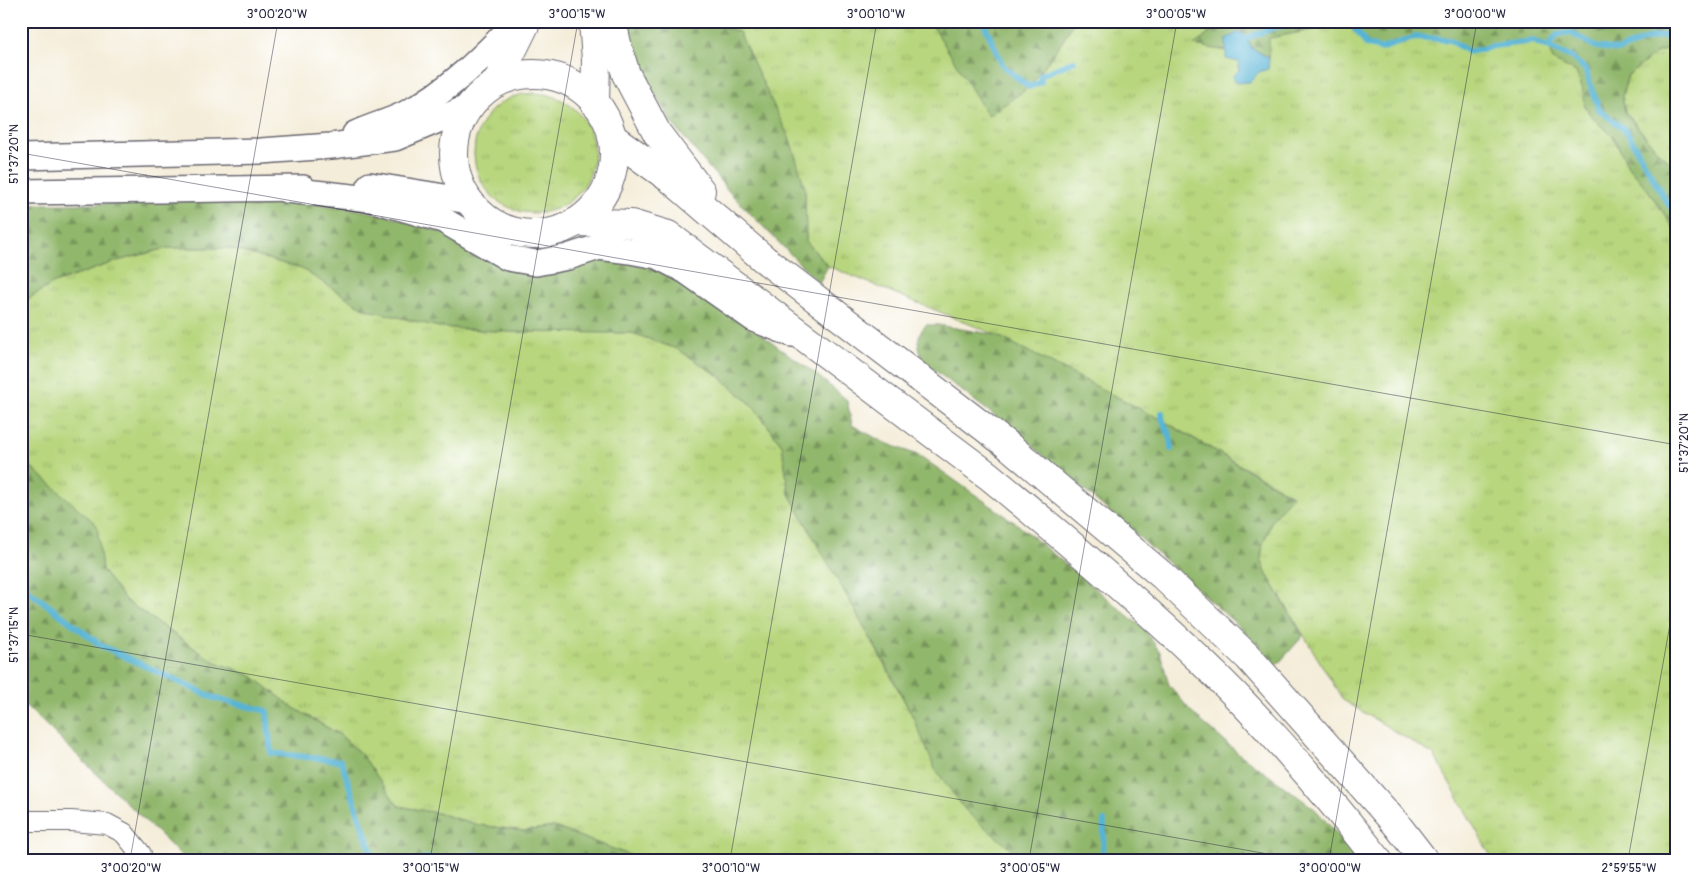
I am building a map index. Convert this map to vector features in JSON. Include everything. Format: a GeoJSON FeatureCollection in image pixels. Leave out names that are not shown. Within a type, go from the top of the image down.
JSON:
{"type":"FeatureCollection","features":[{"type":"Feature","properties":{"kind":"highway"},"geometry":{"type":"LineString","coordinates":[[498,82],[527,21]]}},
{"type":"Feature","properties":{"kind":"highway"},"geometry":{"type":"LineString","coordinates":[[593,21],[596,60],[596,103]]}},
{"type":"Feature","properties":{"kind":"highway"},"geometry":{"type":"LineString","coordinates":[[612,21],[626,74],[656,133],[733,232]]}},
{"type":"Feature","properties":{"kind":"highway"},"geometry":{"type":"LineString","coordinates":[[523,74],[550,76],[575,85],[596,103],[606,119],[612,137],[614,161],[608,185],[594,206],[576,222],[554,232],[530,234],[507,229],[493,222],[469,202],[457,179],[453,154],[457,129],[469,106],[482,93],[498,82],[523,74]]}},
{"type":"Feature","properties":{"kind":"highway"},"geometry":{"type":"LineString","coordinates":[[612,137],[672,181],[772,265],[1010,447],[1163,576],[1248,657],[1294,707],[1397,825],[1424,860]]}},
{"type":"Feature","properties":{"kind":"highway"},"geometry":{"type":"LineString","coordinates":[[576,222],[631,224],[668,235],[989,476],[1035,513],[1130,596],[1203,663],[1269,731],[1340,811],[1378,860]]}},
{"type":"Feature","properties":{"kind":"main road"},"geometry":{"type":"LineString","coordinates":[[331,146],[364,130],[405,114],[437,95],[491,48],[517,21]]}},
{"type":"Feature","properties":{"kind":"main road"},"geometry":{"type":"LineString","coordinates":[[21,157],[261,151],[331,146],[395,138],[469,106]]}},
{"type":"Feature","properties":{"kind":"main road"},"geometry":{"type":"LineString","coordinates":[[286,190],[366,184],[469,202]]}},
{"type":"Feature","properties":{"kind":"main road"},"geometry":{"type":"LineString","coordinates":[[21,192],[286,190],[371,199],[443,220],[485,246],[508,258],[518,260],[536,263],[568,258],[599,247],[657,256],[686,271],[754,319],[806,339]]}},
{"type":"Feature","properties":{"kind":"street"},"geometry":{"type":"LineString","coordinates":[[21,821],[72,821],[107,824],[124,833],[141,854],[134,860]]}},
{"type":"Feature","properties":{"kind":"green space"},"geometry":{"type":"Polygon","coordinates":[[[628,21],[704,21],[739,32],[791,142],[805,188],[806,241],[828,266],[819,283],[731,194],[672,123],[635,60],[628,21]]]}},
{"type":"Feature","properties":{"kind":"green space"},"geometry":{"type":"Polygon","coordinates":[[[704,21],[930,21],[988,115],[1029,87],[1062,42],[1074,21],[1224,21],[1195,45],[1227,51],[1240,61],[1239,70],[1250,82],[1269,58],[1268,38],[1350,22],[1366,44],[1380,49],[1416,37],[1450,40],[1469,52],[1493,46],[1533,41],[1548,47],[1553,60],[1576,72],[1583,90],[1585,107],[1594,119],[1613,136],[1628,166],[1648,190],[1677,233],[1677,860],[1493,860],[1434,755],[1343,700],[1266,573],[1261,558],[1263,544],[1272,520],[1292,495],[1162,420],[996,335],[828,266],[806,241],[805,188],[790,142],[739,32],[704,21]]]}},
{"type":"Feature","properties":{"kind":"green space"},"geometry":{"type":"Polygon","coordinates":[[[930,21],[1074,21],[1062,42],[1029,87],[988,116],[930,21]]]}},
{"type":"Feature","properties":{"kind":"green space"},"geometry":{"type":"Polygon","coordinates":[[[1224,21],[1677,21],[1677,46],[1658,52],[1628,75],[1622,96],[1625,112],[1660,154],[1677,168],[1677,233],[1648,190],[1628,166],[1613,136],[1594,119],[1585,107],[1583,90],[1576,72],[1553,60],[1548,47],[1534,41],[1493,46],[1469,52],[1450,40],[1416,37],[1380,49],[1366,44],[1350,23],[1269,38],[1269,58],[1252,48],[1247,38],[1226,39],[1227,51],[1194,45],[1224,21]]]}},
{"type":"Feature","properties":{"kind":"green space"},"geometry":{"type":"Polygon","coordinates":[[[1677,46],[1677,168],[1660,154],[1625,111],[1622,96],[1628,75],[1658,52],[1677,46]]]}},
{"type":"Feature","properties":{"kind":"green space"},"geometry":{"type":"Polygon","coordinates":[[[534,93],[546,94],[557,98],[567,103],[576,111],[584,120],[589,130],[593,141],[593,165],[589,176],[584,186],[576,195],[567,203],[557,208],[546,212],[534,213],[522,212],[511,208],[501,203],[492,195],[484,186],[479,176],[475,165],[474,153],[475,141],[479,130],[484,120],[492,111],[501,103],[511,98],[522,94],[534,93]]]}},
{"type":"Feature","properties":{"kind":"green space"},"geometry":{"type":"Polygon","coordinates":[[[221,200],[259,204],[293,200],[350,208],[393,217],[453,236],[481,258],[527,272],[557,271],[602,260],[651,266],[681,278],[813,372],[847,400],[852,425],[883,442],[920,456],[1017,524],[1144,629],[1160,652],[1169,685],[1194,715],[1238,753],[1315,809],[1360,860],[1022,859],[967,812],[935,769],[913,717],[888,669],[789,494],[782,445],[753,406],[718,375],[677,349],[632,333],[510,332],[439,327],[365,309],[302,269],[229,248],[167,248],[117,261],[54,283],[21,303],[21,204],[115,204],[221,200]]]}},
{"type":"Feature","properties":{"kind":"green space"},"geometry":{"type":"Polygon","coordinates":[[[167,248],[229,248],[302,269],[365,309],[439,327],[510,332],[632,333],[677,349],[718,375],[753,406],[782,445],[789,494],[837,577],[913,717],[1023,860],[636,860],[632,856],[554,827],[524,831],[479,825],[437,813],[398,806],[362,755],[340,735],[294,708],[252,676],[213,661],[126,601],[102,570],[96,525],[21,458],[21,303],[54,283],[117,261],[167,248]]]}},
{"type":"Feature","properties":{"kind":"green space"},"geometry":{"type":"Polygon","coordinates":[[[926,325],[938,325],[996,335],[1162,420],[1292,496],[1272,520],[1263,544],[1261,558],[1266,573],[1303,636],[1277,665],[1233,621],[1131,530],[1016,432],[924,362],[918,343],[920,334],[926,325]]]}},
{"type":"Feature","properties":{"kind":"green space"},"geometry":{"type":"Polygon","coordinates":[[[21,458],[97,525],[102,570],[126,601],[213,661],[252,676],[294,708],[340,735],[362,755],[398,806],[437,813],[479,825],[524,831],[554,827],[632,856],[636,860],[186,860],[21,701],[21,458]]]}},
{"type":"Feature","properties":{"kind":"water"},"geometry":{"type":"Polygon","coordinates":[[[1237,33],[1243,33],[1252,48],[1269,58],[1268,69],[1259,72],[1250,82],[1237,83],[1232,77],[1239,70],[1239,62],[1226,59],[1226,39],[1237,33]]]}},
{"type":"Feature","properties":{"kind":"waterway"},"geometry":{"type":"LineString","coordinates":[[983,21],[1003,66],[1029,87],[1041,82],[1041,75],[1074,61]]}},
{"type":"Feature","properties":{"kind":"waterway"},"geometry":{"type":"LineString","coordinates":[[1247,38],[1276,27],[1303,21]]}},
{"type":"Feature","properties":{"kind":"waterway"},"geometry":{"type":"LineString","coordinates":[[1328,21],[1352,22]]}},
{"type":"Feature","properties":{"kind":"waterway"},"geometry":{"type":"LineString","coordinates":[[1350,22],[1366,44],[1380,49],[1416,37],[1450,40],[1469,52],[1493,46],[1533,41],[1571,57],[1585,69],[1599,109],[1627,132],[1666,201],[1677,215]]}},
{"type":"Feature","properties":{"kind":"waterway"},"geometry":{"type":"LineString","coordinates":[[1548,47],[1557,35],[1571,33],[1596,47],[1619,50],[1650,38],[1677,33]]}},
{"type":"Feature","properties":{"kind":"waterway"},"geometry":{"type":"LineString","coordinates":[[1162,413],[1163,422],[1169,433],[1171,449]]}},
{"type":"Feature","properties":{"kind":"waterway"},"geometry":{"type":"LineString","coordinates":[[21,585],[102,646],[214,698],[267,711],[271,753],[341,761],[374,860]]}},
{"type":"Feature","properties":{"kind":"waterway"},"geometry":{"type":"LineString","coordinates":[[1103,860],[1104,821]]}},
{"type":"Feature","properties":{"kind":"waterway"},"geometry":{"type":"LineString","coordinates":[[469,860],[472,854],[490,860]]}},
{"type":"Feature","properties":{"kind":"waterway"},"geometry":{"type":"LineString","coordinates":[[421,860],[428,858],[430,860]]}}]}
